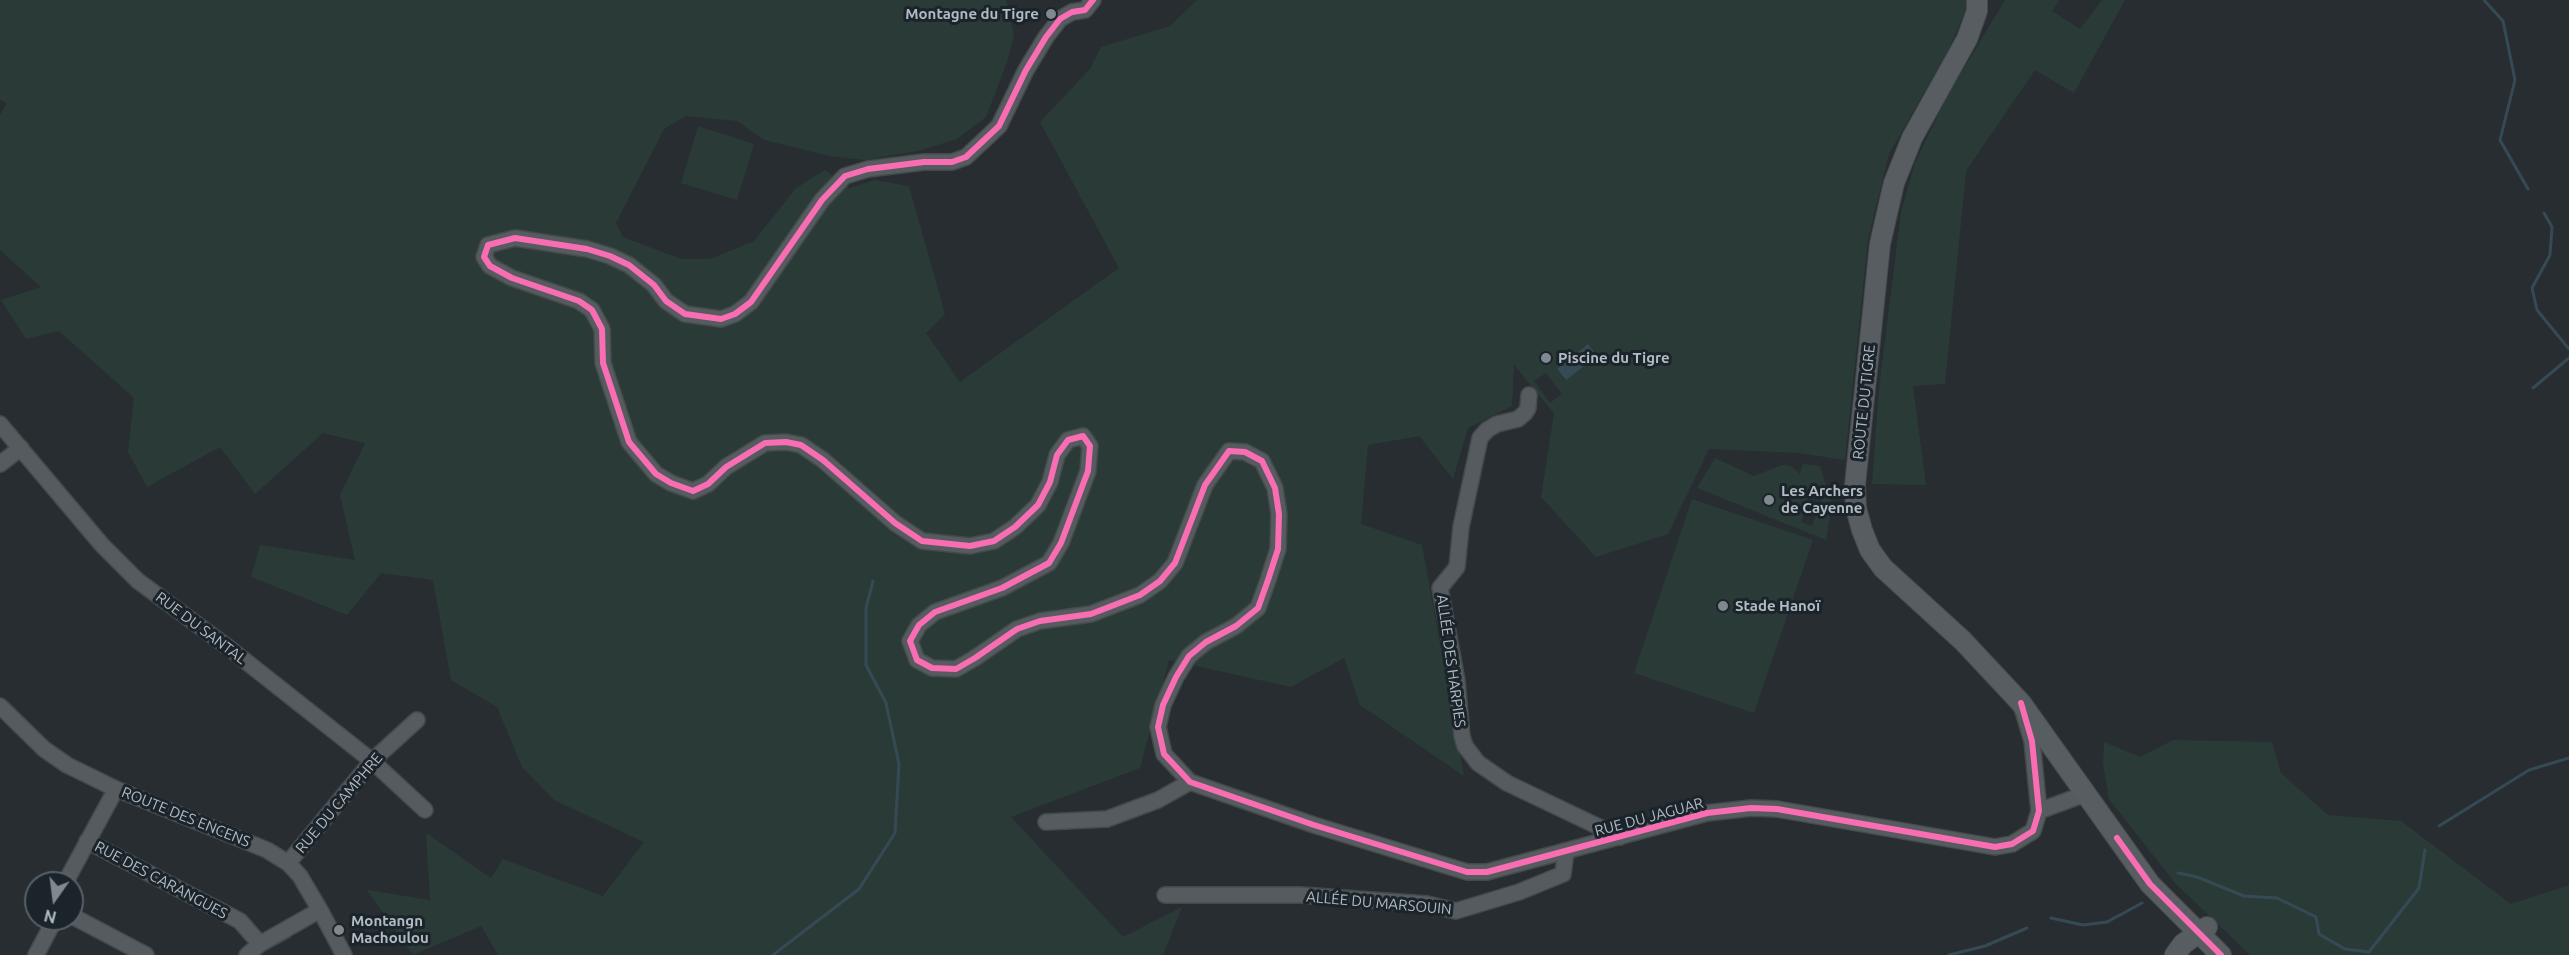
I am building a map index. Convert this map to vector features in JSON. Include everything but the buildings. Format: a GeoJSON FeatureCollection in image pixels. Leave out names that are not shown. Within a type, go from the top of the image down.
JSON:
{"type":"FeatureCollection","features":[{"type":"Feature","properties":{"kind":"main road","name":"ROUTE DU TIGRE"},"geometry":{"type":"LineString","coordinates":[[1977,0],[1977,11],[1967,39],[1912,138],[1894,183],[1880,244],[1856,497],[1862,530],[1870,550],[1883,568],[1963,641],[2021,703],[2150,884],[2178,913],[2184,932],[2202,944],[2236,955]]}},
{"type":"Feature","properties":{"kind":"main road","name":"ROUTE DU TIGRE"},"geometry":{"type":"LineString","coordinates":[[2117,838],[2159,882],[2202,944]]}},
{"type":"Feature","properties":{"kind":"street","name":"RUE DU JAGUAR"},"geometry":{"type":"LineString","coordinates":[[1093,0],[1085,9],[1072,12],[1060,19],[1026,70],[999,126],[966,158],[952,162],[924,162],[868,169],[845,176],[822,200],[757,295],[735,314],[721,320],[685,314],[666,301],[654,285],[629,265],[587,249],[515,238],[488,245],[484,257],[490,266],[512,278],[579,301],[592,310],[602,329],[603,363],[629,441],[656,474],[671,483],[693,491],[708,484],[726,467],[765,443],[786,442],[801,445],[823,460],[895,523],[922,541],[970,546],[994,541],[1015,527],[1038,506],[1050,482],[1057,455],[1068,440],[1083,436],[1090,446],[1088,471],[1061,543],[1049,563],[1002,588],[935,612],[919,625],[910,641],[917,660],[932,669],[956,669],[1017,629],[1040,621],[1091,614],[1140,595],[1160,581],[1175,563],[1204,485],[1229,451],[1245,452],[1262,461],[1275,488],[1279,514],[1278,549],[1258,608],[1236,626],[1189,656],[1163,705],[1158,727],[1164,754],[1190,782],[1314,825],[1473,873],[1487,872],[1707,813],[1759,808],[1777,809],[1995,847],[2012,844],[2033,831],[2039,811]]}},
{"type":"Feature","properties":{"kind":"street","name":"ALLÉE DES HARPIES"},"geometry":{"type":"LineString","coordinates":[[1528,395],[1528,408],[1525,413],[1518,419],[1497,424],[1480,438],[1461,527],[1457,567],[1440,588],[1457,681],[1462,736],[1465,746],[1478,763],[1507,783],[1620,837]]}},
{"type":"Feature","properties":{"kind":"street","name":"RUE DU SANTAL"},"geometry":{"type":"LineString","coordinates":[[0,424],[102,544],[138,581],[229,648],[372,761],[425,810]]}},
{"type":"Feature","properties":{"kind":"street"},"geometry":{"type":"LineString","coordinates":[[0,464],[21,448]]}},
{"type":"Feature","properties":{"kind":"street"},"geometry":{"type":"LineString","coordinates":[[2021,703],[2032,741],[2039,811],[2085,794]]}},
{"type":"Feature","properties":{"kind":"street","name":"ROUTE DES ENCENS"},"geometry":{"type":"LineString","coordinates":[[0,706],[44,748],[67,765],[116,789],[267,850],[288,863],[300,876],[344,955]]}},
{"type":"Feature","properties":{"kind":"street","name":"RUE DU CAMPHRE"},"geometry":{"type":"LineString","coordinates":[[288,863],[372,761],[417,720]]}},
{"type":"Feature","properties":{"kind":"street"},"geometry":{"type":"LineString","coordinates":[[2034,766],[2058,756]]}},
{"type":"Feature","properties":{"kind":"street"},"geometry":{"type":"LineString","coordinates":[[1046,822],[1107,819],[1158,800],[1190,782]]}},
{"type":"Feature","properties":{"kind":"street"},"geometry":{"type":"LineString","coordinates":[[71,871],[116,789]]}},
{"type":"Feature","properties":{"kind":"street","name":"RUE DES CARANGUES"},"geometry":{"type":"LineString","coordinates":[[87,842],[240,921],[260,944]]}},
{"type":"Feature","properties":{"kind":"street","name":"ALLÉE DU MARSOUIN"},"geometry":{"type":"LineString","coordinates":[[1165,895],[1300,895],[1427,904],[1456,911],[1519,892],[1563,874],[1566,851]]}},
{"type":"Feature","properties":{"kind":"street"},"geometry":{"type":"LineString","coordinates":[[247,955],[260,944],[320,910]]}},
{"type":"Feature","properties":{"kind":"street"},"geometry":{"type":"LineString","coordinates":[[84,922],[146,955]]}},
{"type":"Feature","properties":{"kind":"street"},"geometry":{"type":"LineString","coordinates":[[36,955],[49,931]]}},
{"type":"Feature","properties":{"kind":"shaded area"},"geometry":{"type":"Polygon","coordinates":[[[0,0],[1006,0],[1014,36],[1007,62],[986,117],[957,139],[918,151],[864,160],[830,156],[764,140],[737,121],[686,116],[664,129],[616,223],[623,237],[681,259],[710,259],[754,241],[796,188],[825,170],[849,188],[875,180],[909,186],[945,314],[926,333],[960,382],[1119,268],[1040,122],[1090,69],[1101,47],[1170,26],[1197,0],[1966,0],[1967,6],[1950,47],[1889,154],[1868,239],[1845,460],[1799,453],[1709,449],[1668,534],[1596,557],[1541,497],[1554,413],[1514,365],[1512,406],[1468,428],[1453,479],[1419,436],[1368,445],[1361,524],[1422,545],[1464,776],[1360,705],[1344,658],[1291,687],[1169,660],[1140,768],[1011,817],[1123,937],[1182,907],[1163,955],[498,955],[481,926],[413,955],[367,890],[430,900],[426,833],[491,878],[503,859],[603,896],[644,842],[554,800],[522,767],[497,707],[451,680],[433,580],[381,573],[347,615],[251,577],[260,545],[355,560],[340,495],[365,443],[323,433],[255,494],[220,447],[147,487],[128,452],[134,398],[59,331],[26,339],[1,300],[41,287],[0,250],[0,115],[7,103],[0,100],[0,0]],[[1588,344],[1557,369],[1565,380],[1597,355],[1588,344]],[[1546,373],[1534,381],[1550,403],[1562,394],[1546,373]]]}},
{"type":"Feature","properties":{"kind":"shaded area"},"geometry":{"type":"Polygon","coordinates":[[[2005,0],[2059,0],[2052,11],[2080,29],[2102,0],[2125,0],[2074,93],[2035,70],[1966,171],[1945,384],[1913,386],[1926,485],[1872,484],[1879,389],[1901,212],[1915,163],[1947,96],[2005,0]]]}},
{"type":"Feature","properties":{"kind":"shaded area"},"geometry":{"type":"Polygon","coordinates":[[[698,126],[754,144],[737,200],[681,183],[698,126]]]}},
{"type":"Feature","properties":{"kind":"shaded area","name":"Les Archers de Cayenne"},"geometry":{"type":"Polygon","coordinates":[[[1715,458],[1754,476],[1782,465],[1791,466],[1800,474],[1803,464],[1820,466],[1832,505],[1826,540],[1697,488],[1715,458]],[[1812,492],[1801,522],[1812,526],[1823,496],[1812,492]]]}},
{"type":"Feature","properties":{"kind":"shaded area","name":"Stade Hanoï"},"geometry":{"type":"Polygon","coordinates":[[[1692,499],[1813,540],[1754,713],[1634,673],[1692,499]]]}},
{"type":"Feature","properties":{"kind":"shaded area"},"geometry":{"type":"Polygon","coordinates":[[[2173,740],[2272,742],[2281,773],[2328,815],[2401,821],[2511,904],[2569,885],[2569,955],[2250,955],[2175,883],[2109,799],[2103,763],[2104,742],[2140,757],[2173,740]]]}},
{"type":"Feature","properties":{"kind":"water"},"geometry":{"type":"Polygon","coordinates":[[[1588,344],[1597,356],[1566,380],[1557,369],[1588,344]]]}},
{"type":"Feature","properties":{"kind":"waterway"},"geometry":{"type":"LineString","coordinates":[[2484,0],[2503,21],[2515,80],[2500,140],[2528,189]]}},
{"type":"Feature","properties":{"kind":"waterway"},"geometry":{"type":"LineString","coordinates":[[2544,213],[2552,227],[2550,255],[2532,288],[2537,310],[2569,349]]}},
{"type":"Feature","properties":{"kind":"waterway"},"geometry":{"type":"LineString","coordinates":[[2533,388],[2569,358]]}},
{"type":"Feature","properties":{"kind":"waterway"},"geometry":{"type":"LineString","coordinates":[[773,955],[859,889],[895,833],[899,764],[886,703],[866,665],[866,608],[873,581]]}},
{"type":"Feature","properties":{"kind":"waterway"},"geometry":{"type":"LineString","coordinates":[[2439,826],[2529,770],[2569,758]]}},
{"type":"Feature","properties":{"kind":"waterway"},"geometry":{"type":"LineString","coordinates":[[2178,873],[2197,877],[2244,896],[2277,898],[2316,917],[2319,934],[2345,949],[2369,952],[2419,888],[2425,850]]}},
{"type":"Feature","properties":{"kind":"waterway"},"geometry":{"type":"LineString","coordinates":[[2051,918],[2083,925],[2107,922],[2142,903]]}},
{"type":"Feature","properties":{"kind":"waterway"},"geometry":{"type":"LineString","coordinates":[[1949,955],[1985,946],[2027,928]]}},
{"type":"Feature","properties":{"kind":"waterway"},"geometry":{"type":"LineString","coordinates":[[261,952],[289,937]]}},
{"type":"Feature","properties":{"kind":"cycle path"},"geometry":{"type":"LineString","coordinates":[[1093,0],[1085,10],[1072,12],[1060,19],[1026,70],[999,126],[966,157],[952,162],[924,162],[868,169],[845,176],[822,200],[751,302],[735,314],[721,319],[685,314],[666,301],[654,285],[629,265],[587,249],[515,238],[488,245],[484,257],[490,266],[512,278],[579,301],[592,310],[602,329],[603,363],[629,442],[656,474],[671,483],[693,491],[708,484],[726,467],[765,443],[786,442],[801,445],[823,460],[895,523],[922,541],[970,546],[994,541],[1015,527],[1038,505],[1050,482],[1057,455],[1068,440],[1083,436],[1090,446],[1088,471],[1061,543],[1049,563],[1002,588],[935,612],[919,625],[910,641],[917,660],[932,668],[956,669],[1017,629],[1040,621],[1091,614],[1140,595],[1160,581],[1175,563],[1205,485],[1229,451],[1245,452],[1262,461],[1275,488],[1279,514],[1278,549],[1268,580],[1258,608],[1236,626],[1206,642],[1189,656],[1176,677],[1163,705],[1158,727],[1164,754],[1190,782],[1314,825],[1467,872],[1487,872],[1707,813],[1751,808],[1777,809],[1995,847],[2012,844],[2033,831],[2039,811],[2032,741],[2021,703]]}},
{"type":"Feature","properties":{"kind":"cycle path"},"geometry":{"type":"LineString","coordinates":[[2117,838],[2150,884],[2221,955]]}},
{"type":"Feature","properties":{"kind":"place","name":"Montagne du Tigre"},"geometry":{"type":"Point","coordinates":[1051,14]}},
{"type":"Feature","properties":{"kind":"place","name":"Piscine du Tigre"},"geometry":{"type":"Point","coordinates":[1546,358]}},
{"type":"Feature","properties":{"kind":"place","name":"Les Archers de Cayenne"},"geometry":{"type":"Point","coordinates":[1769,500]}},
{"type":"Feature","properties":{"kind":"place","name":"Stade Hanoï"},"geometry":{"type":"Point","coordinates":[1723,606]}},
{"type":"Feature","properties":{"kind":"place","name":"Montangn Machoulou"},"geometry":{"type":"Point","coordinates":[339,930]}}]}
